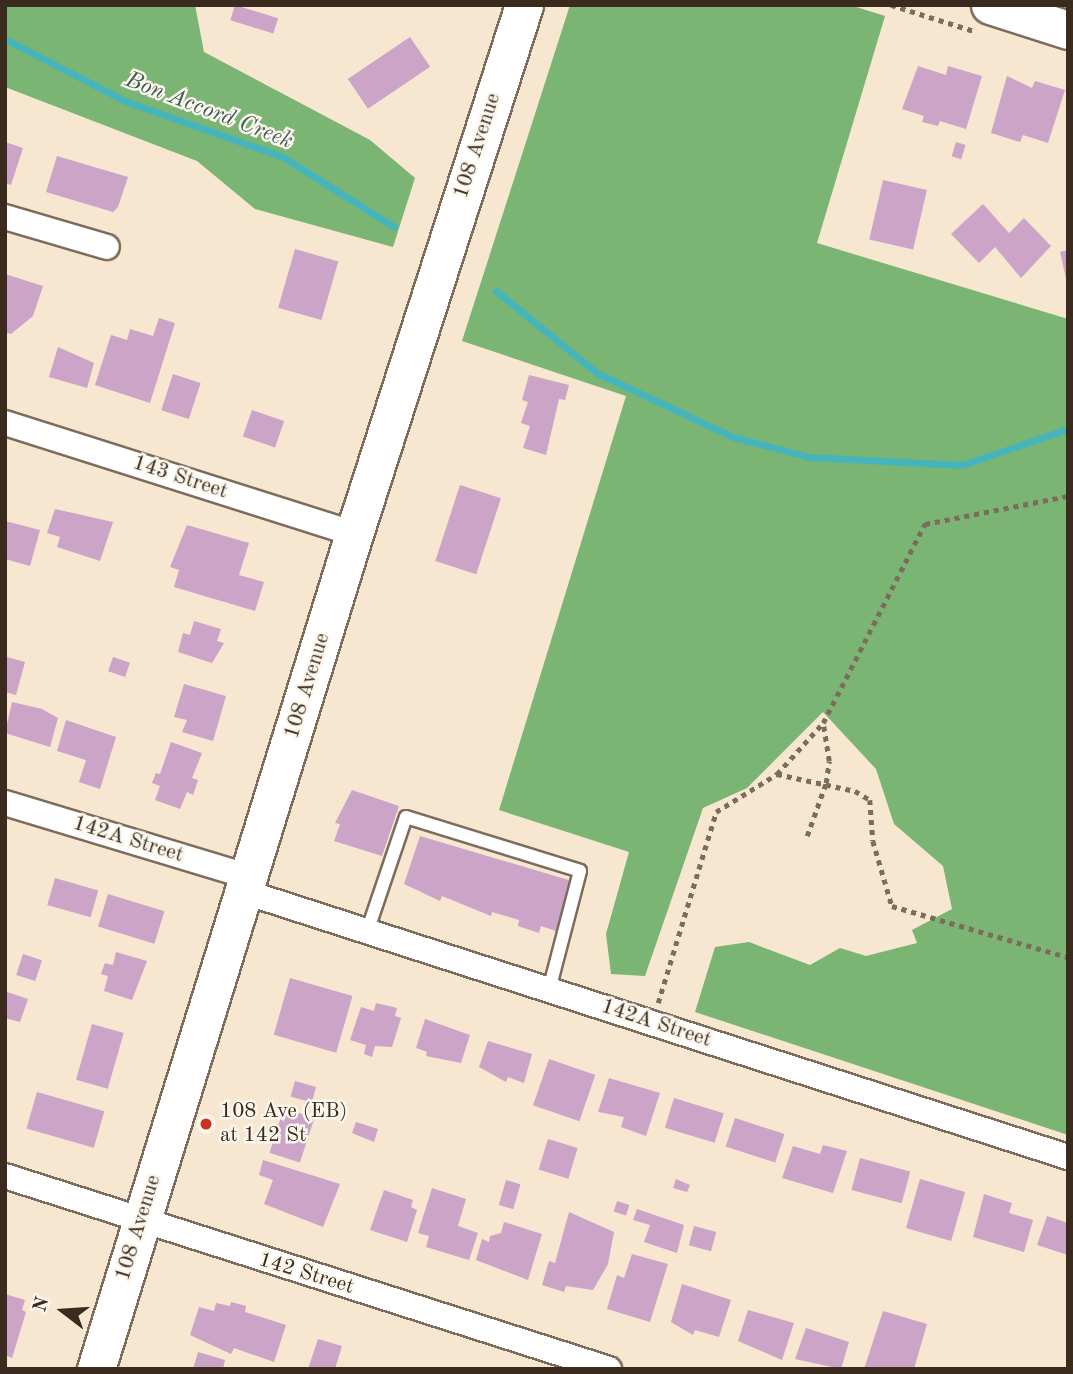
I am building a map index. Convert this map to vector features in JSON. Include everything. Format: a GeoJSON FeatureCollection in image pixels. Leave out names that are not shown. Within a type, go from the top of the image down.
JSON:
{"type":"FeatureCollection","features":[{"type":"Feature","properties":{"kind":"main road","name":"108 Avenue"},"geometry":{"type":"LineString","coordinates":[[96,1369],[354,534],[524,5]]}},
{"type":"Feature","properties":{"kind":"main road"},"geometry":{"type":"LineString","coordinates":[[990,5],[1068,30]]}},
{"type":"Feature","properties":{"kind":"street"},"geometry":{"type":"LineString","coordinates":[[5,217],[107,247]]}},
{"type":"Feature","properties":{"kind":"street","name":"143 Street"},"geometry":{"type":"LineString","coordinates":[[5,423],[354,534]]}},
{"type":"Feature","properties":{"kind":"street","name":"142A Street"},"geometry":{"type":"LineString","coordinates":[[5,803],[247,885],[367,932],[1068,1157]]}},
{"type":"Feature","properties":{"kind":"street","name":"142 Street"},"geometry":{"type":"LineString","coordinates":[[5,1176],[142,1217],[173,1233],[609,1369]]}},
{"type":"Feature","properties":{"kind":"lane"},"geometry":{"type":"LineString","coordinates":[[367,932],[406,817],[555,863],[580,871],[549,990]]}},
{"type":"Feature","properties":{"kind":"path"},"geometry":{"type":"LineString","coordinates":[[652,1023],[716,812],[777,774],[823,723],[925,524],[1068,496]]}},
{"type":"Feature","properties":{"kind":"path"},"geometry":{"type":"LineString","coordinates":[[807,836],[826,783],[829,761],[823,723]]}},
{"type":"Feature","properties":{"kind":"path"},"geometry":{"type":"LineString","coordinates":[[777,774],[826,783],[870,800],[873,841],[892,906],[1068,957]]}},
{"type":"Feature","properties":{"kind":"green space"},"geometry":{"type":"Polygon","coordinates":[[[5,5],[195,5],[204,52],[370,140],[415,178],[393,247],[255,209],[197,161],[5,87],[5,5]]]}},
{"type":"Feature","properties":{"kind":"green space"},"geometry":{"type":"Polygon","coordinates":[[[570,5],[850,5],[885,16],[817,243],[1068,319],[1068,1135],[695,1012],[715,947],[749,942],[810,965],[840,948],[866,956],[917,943],[912,930],[952,909],[943,866],[894,824],[876,769],[823,712],[747,788],[703,808],[645,976],[611,974],[606,934],[629,852],[499,810],[626,396],[462,341],[570,5]]]}},
{"type":"Feature","properties":{"kind":"building"},"geometry":{"type":"Polygon","coordinates":[[[235,5],[278,18],[273,33],[230,20],[235,5]]]}},
{"type":"Feature","properties":{"kind":"building"},"geometry":{"type":"Polygon","coordinates":[[[410,37],[430,67],[368,109],[348,79],[410,37]]]}},
{"type":"Feature","properties":{"kind":"building"},"geometry":{"type":"Polygon","coordinates":[[[918,66],[946,75],[948,66],[982,76],[966,129],[940,121],[938,126],[922,122],[924,116],[902,109],[918,66]]]}},
{"type":"Feature","properties":{"kind":"building"},"geometry":{"type":"Polygon","coordinates":[[[1007,76],[1032,88],[1035,81],[1065,90],[1048,143],[1023,135],[1020,142],[991,133],[1007,76]]]}},
{"type":"Feature","properties":{"kind":"building"},"geometry":{"type":"Polygon","coordinates":[[[5,142],[23,148],[11,185],[5,183],[5,142]]]}},
{"type":"Feature","properties":{"kind":"building"},"geometry":{"type":"Polygon","coordinates":[[[956,142],[966,145],[961,159],[952,156],[956,142]]]}},
{"type":"Feature","properties":{"kind":"building"},"geometry":{"type":"Polygon","coordinates":[[[57,156],[128,177],[118,207],[113,212],[46,192],[57,156]]]}},
{"type":"Feature","properties":{"kind":"building"},"geometry":{"type":"Polygon","coordinates":[[[883,180],[927,190],[913,250],[869,239],[883,180]]]}},
{"type":"Feature","properties":{"kind":"building"},"geometry":{"type":"Polygon","coordinates":[[[983,204],[1009,233],[1024,218],[1051,246],[1021,278],[995,247],[979,263],[951,234],[983,204]]]}},
{"type":"Feature","properties":{"kind":"building"},"geometry":{"type":"Polygon","coordinates":[[[295,249],[338,261],[321,320],[278,308],[295,249]]]}},
{"type":"Feature","properties":{"kind":"building"},"geometry":{"type":"Polygon","coordinates":[[[1068,250],[1068,283],[1067,283],[1060,252],[1068,250]]]}},
{"type":"Feature","properties":{"kind":"building"},"geometry":{"type":"Polygon","coordinates":[[[5,274],[43,286],[33,316],[11,334],[5,332],[5,274]]]}},
{"type":"Feature","properties":{"kind":"building"},"geometry":{"type":"Polygon","coordinates":[[[159,318],[175,323],[150,403],[95,385],[111,335],[127,340],[130,329],[153,336],[159,318]]]}},
{"type":"Feature","properties":{"kind":"building"},"geometry":{"type":"Polygon","coordinates":[[[58,347],[94,363],[87,388],[49,377],[58,347]]]}},
{"type":"Feature","properties":{"kind":"building"},"geometry":{"type":"Polygon","coordinates":[[[173,374],[201,383],[189,419],[161,410],[173,374]]]}},
{"type":"Feature","properties":{"kind":"building"},"geometry":{"type":"Polygon","coordinates":[[[529,375],[569,385],[565,400],[559,399],[546,455],[523,448],[530,426],[521,423],[528,402],[522,400],[529,375]]]}},
{"type":"Feature","properties":{"kind":"building"},"geometry":{"type":"Polygon","coordinates":[[[252,410],[284,421],[275,448],[243,436],[252,410]]]}},
{"type":"Feature","properties":{"kind":"building"},"geometry":{"type":"Polygon","coordinates":[[[460,485],[501,498],[476,574],[435,561],[460,485]]]}},
{"type":"Feature","properties":{"kind":"building"},"geometry":{"type":"Polygon","coordinates":[[[55,509],[113,522],[100,561],[57,547],[60,537],[47,533],[55,509]]]}},
{"type":"Feature","properties":{"kind":"building"},"geometry":{"type":"Polygon","coordinates":[[[5,521],[40,530],[30,566],[5,559],[5,521]]]}},
{"type":"Feature","properties":{"kind":"building"},"geometry":{"type":"Polygon","coordinates":[[[187,525],[249,543],[239,575],[264,582],[255,611],[174,587],[179,570],[170,567],[187,525]]]}},
{"type":"Feature","properties":{"kind":"building"},"geometry":{"type":"Polygon","coordinates":[[[194,621],[221,629],[217,641],[224,643],[212,663],[178,652],[183,633],[190,635],[194,621]]]}},
{"type":"Feature","properties":{"kind":"building"},"geometry":{"type":"Polygon","coordinates":[[[7,657],[25,662],[16,695],[5,692],[7,657]]]}},
{"type":"Feature","properties":{"kind":"building"},"geometry":{"type":"Polygon","coordinates":[[[113,657],[130,663],[125,677],[108,671],[113,657]]]}},
{"type":"Feature","properties":{"kind":"building"},"geometry":{"type":"Polygon","coordinates":[[[184,684],[226,696],[213,741],[182,732],[187,720],[174,717],[184,684]]]}},
{"type":"Feature","properties":{"kind":"building"},"geometry":{"type":"Polygon","coordinates":[[[12,702],[42,709],[58,718],[50,747],[5,733],[12,702]]]}},
{"type":"Feature","properties":{"kind":"building"},"geometry":{"type":"Polygon","coordinates":[[[66,720],[116,737],[100,789],[79,782],[86,760],[57,751],[66,720]]]}},
{"type":"Feature","properties":{"kind":"building"},"geometry":{"type":"Polygon","coordinates":[[[171,742],[202,753],[192,778],[198,780],[193,795],[187,792],[180,809],[155,800],[160,786],[152,783],[156,773],[160,774],[171,742]]]}},
{"type":"Feature","properties":{"kind":"building"},"geometry":{"type":"Polygon","coordinates":[[[352,790],[399,806],[382,856],[334,841],[340,824],[335,823],[352,790]]]}},
{"type":"Feature","properties":{"kind":"building"},"geometry":{"type":"Polygon","coordinates":[[[420,836],[572,881],[556,931],[541,926],[539,933],[518,926],[519,920],[492,912],[491,916],[442,896],[440,901],[404,884],[420,836]]]}},
{"type":"Feature","properties":{"kind":"building"},"geometry":{"type":"Polygon","coordinates":[[[55,878],[98,890],[91,917],[47,905],[55,878]]]}},
{"type":"Feature","properties":{"kind":"building"},"geometry":{"type":"Polygon","coordinates":[[[108,894],[164,911],[154,944],[98,927],[108,894]]]}},
{"type":"Feature","properties":{"kind":"building"},"geometry":{"type":"Polygon","coordinates":[[[116,952],[147,961],[132,1000],[104,991],[108,976],[101,974],[105,963],[113,965],[116,952]]]}},
{"type":"Feature","properties":{"kind":"building"},"geometry":{"type":"Polygon","coordinates":[[[23,954],[42,960],[35,981],[16,975],[23,954]]]}},
{"type":"Feature","properties":{"kind":"building"},"geometry":{"type":"Polygon","coordinates":[[[290,978],[352,996],[336,1053],[274,1035],[290,978]]]}},
{"type":"Feature","properties":{"kind":"building"},"geometry":{"type":"Polygon","coordinates":[[[7,992],[28,999],[20,1022],[5,1018],[7,992]]]}},
{"type":"Feature","properties":{"kind":"building"},"geometry":{"type":"Polygon","coordinates":[[[376,1003],[397,1008],[395,1016],[401,1018],[392,1047],[375,1046],[372,1057],[364,1054],[366,1045],[350,1040],[361,1007],[374,1011],[376,1003]]]}},
{"type":"Feature","properties":{"kind":"building"},"geometry":{"type":"Polygon","coordinates":[[[425,1019],[470,1035],[461,1063],[426,1056],[427,1052],[416,1048],[425,1019]]]}},
{"type":"Feature","properties":{"kind":"building"},"geometry":{"type":"Polygon","coordinates":[[[92,1024],[124,1033],[108,1089],[76,1080],[92,1024]]]}},
{"type":"Feature","properties":{"kind":"building"},"geometry":{"type":"Polygon","coordinates":[[[488,1041],[532,1054],[524,1083],[508,1077],[506,1082],[479,1067],[488,1041]]]}},
{"type":"Feature","properties":{"kind":"building"},"geometry":{"type":"Polygon","coordinates":[[[549,1059],[595,1075],[579,1121],[533,1105],[549,1059]]]}},
{"type":"Feature","properties":{"kind":"building"},"geometry":{"type":"Polygon","coordinates":[[[609,1078],[660,1093],[646,1136],[621,1127],[624,1117],[598,1112],[609,1078]]]}},
{"type":"Feature","properties":{"kind":"building"},"geometry":{"type":"Polygon","coordinates":[[[295,1081],[316,1087],[312,1102],[291,1096],[295,1081]]]}},
{"type":"Feature","properties":{"kind":"building"},"geometry":{"type":"Polygon","coordinates":[[[37,1092],[104,1111],[94,1148],[27,1129],[37,1092]]]}},
{"type":"Feature","properties":{"kind":"building"},"geometry":{"type":"Polygon","coordinates":[[[674,1098],[724,1113],[715,1143],[665,1128],[674,1098]]]}},
{"type":"Feature","properties":{"kind":"building"},"geometry":{"type":"Polygon","coordinates":[[[284,1108],[314,1118],[300,1163],[269,1153],[284,1108]]]}},
{"type":"Feature","properties":{"kind":"building"},"geometry":{"type":"Polygon","coordinates":[[[735,1118],[784,1134],[775,1163],[726,1147],[735,1118]]]}},
{"type":"Feature","properties":{"kind":"building"},"geometry":{"type":"Polygon","coordinates":[[[356,1122],[378,1129],[374,1142],[352,1133],[356,1122]]]}},
{"type":"Feature","properties":{"kind":"building"},"geometry":{"type":"Polygon","coordinates":[[[548,1139],[578,1148],[568,1179],[539,1170],[548,1139]]]}},
{"type":"Feature","properties":{"kind":"building"},"geometry":{"type":"Polygon","coordinates":[[[823,1145],[847,1151],[833,1193],[782,1178],[793,1146],[820,1154],[823,1145]]]}},
{"type":"Feature","properties":{"kind":"building"},"geometry":{"type":"Polygon","coordinates":[[[860,1158],[910,1171],[902,1203],[851,1190],[860,1158]]]}},
{"type":"Feature","properties":{"kind":"building"},"geometry":{"type":"Polygon","coordinates":[[[263,1160],[340,1184],[323,1227],[264,1204],[273,1180],[259,1175],[263,1160]]]}},
{"type":"Feature","properties":{"kind":"building"},"geometry":{"type":"Polygon","coordinates":[[[676,1179],[690,1185],[687,1192],[673,1188],[676,1179]]]}},
{"type":"Feature","properties":{"kind":"building"},"geometry":{"type":"Polygon","coordinates":[[[920,1179],[965,1192],[951,1241],[906,1228],[920,1179]]]}},
{"type":"Feature","properties":{"kind":"building"},"geometry":{"type":"Polygon","coordinates":[[[506,1180],[520,1184],[513,1209],[499,1205],[506,1180]]]}},
{"type":"Feature","properties":{"kind":"building"},"geometry":{"type":"Polygon","coordinates":[[[432,1188],[466,1199],[458,1226],[478,1233],[469,1260],[426,1247],[429,1236],[418,1233],[432,1188]]]}},
{"type":"Feature","properties":{"kind":"building"},"geometry":{"type":"Polygon","coordinates":[[[384,1190],[413,1200],[411,1207],[417,1210],[407,1242],[370,1230],[384,1190]]]}},
{"type":"Feature","properties":{"kind":"building"},"geometry":{"type":"Polygon","coordinates":[[[984,1194],[1012,1203],[1009,1213],[1033,1220],[1024,1252],[973,1237],[984,1194]]]}},
{"type":"Feature","properties":{"kind":"building"},"geometry":{"type":"Polygon","coordinates":[[[617,1201],[629,1205],[626,1215],[614,1211],[617,1201]]]}},
{"type":"Feature","properties":{"kind":"building"},"geometry":{"type":"Polygon","coordinates":[[[637,1209],[684,1225],[677,1253],[644,1242],[650,1225],[633,1220],[637,1209]]]}},
{"type":"Feature","properties":{"kind":"building"},"geometry":{"type":"Polygon","coordinates":[[[569,1212],[614,1232],[608,1264],[593,1290],[566,1286],[564,1292],[542,1285],[549,1261],[555,1263],[569,1212]]]}},
{"type":"Feature","properties":{"kind":"building"},"geometry":{"type":"Polygon","coordinates":[[[1047,1216],[1068,1223],[1068,1255],[1037,1245],[1047,1216]]]}},
{"type":"Feature","properties":{"kind":"building"},"geometry":{"type":"Polygon","coordinates":[[[504,1222],[542,1234],[528,1280],[476,1260],[482,1239],[489,1242],[490,1236],[501,1233],[504,1222]]]}},
{"type":"Feature","properties":{"kind":"building"},"geometry":{"type":"Polygon","coordinates":[[[694,1226],[716,1232],[711,1251],[689,1245],[694,1226]]]}},
{"type":"Feature","properties":{"kind":"building"},"geometry":{"type":"Polygon","coordinates":[[[632,1254],[668,1264],[650,1322],[607,1309],[617,1275],[624,1278],[632,1254]]]}},
{"type":"Feature","properties":{"kind":"building"},"geometry":{"type":"Polygon","coordinates":[[[682,1284],[731,1300],[719,1337],[695,1330],[693,1335],[671,1322],[682,1284]]]}},
{"type":"Feature","properties":{"kind":"building"},"geometry":{"type":"Polygon","coordinates":[[[5,1294],[25,1300],[22,1310],[26,1312],[12,1358],[5,1355],[5,1294]]]}},
{"type":"Feature","properties":{"kind":"building"},"geometry":{"type":"Polygon","coordinates":[[[231,1302],[246,1306],[245,1312],[286,1325],[274,1362],[234,1348],[231,1354],[190,1335],[199,1307],[214,1311],[216,1303],[230,1306],[231,1302]]]}},
{"type":"Feature","properties":{"kind":"building"},"geometry":{"type":"Polygon","coordinates":[[[748,1310],[794,1323],[782,1360],[738,1341],[748,1310]]]}},
{"type":"Feature","properties":{"kind":"building"},"geometry":{"type":"Polygon","coordinates":[[[883,1311],[927,1324],[914,1369],[864,1369],[883,1311]]]}},
{"type":"Feature","properties":{"kind":"building"},"geometry":{"type":"Polygon","coordinates":[[[806,1328],[849,1342],[841,1369],[795,1359],[806,1328]]]}},
{"type":"Feature","properties":{"kind":"building"},"geometry":{"type":"Polygon","coordinates":[[[318,1339],[342,1346],[335,1369],[308,1369],[318,1339]]]}},
{"type":"Feature","properties":{"kind":"building"},"geometry":{"type":"Polygon","coordinates":[[[198,1352],[225,1360],[223,1369],[193,1369],[198,1352]]]}},
{"type":"Feature","properties":{"kind":"waterway","name":"Bon Accord Creek"},"geometry":{"type":"LineString","coordinates":[[5,39],[125,101],[283,157],[394,227]]}},
{"type":"Feature","properties":{"kind":"waterway","name":"Bon Accord Creek"},"geometry":{"type":"LineString","coordinates":[[496,291],[597,373],[733,437],[809,457],[962,465],[1068,429]]}},
{"type":"Feature","properties":{"kind":"place","name":"108 Ave (EB) at 142 St"},"geometry":{"type":"Point","coordinates":[206,1124]}}]}
